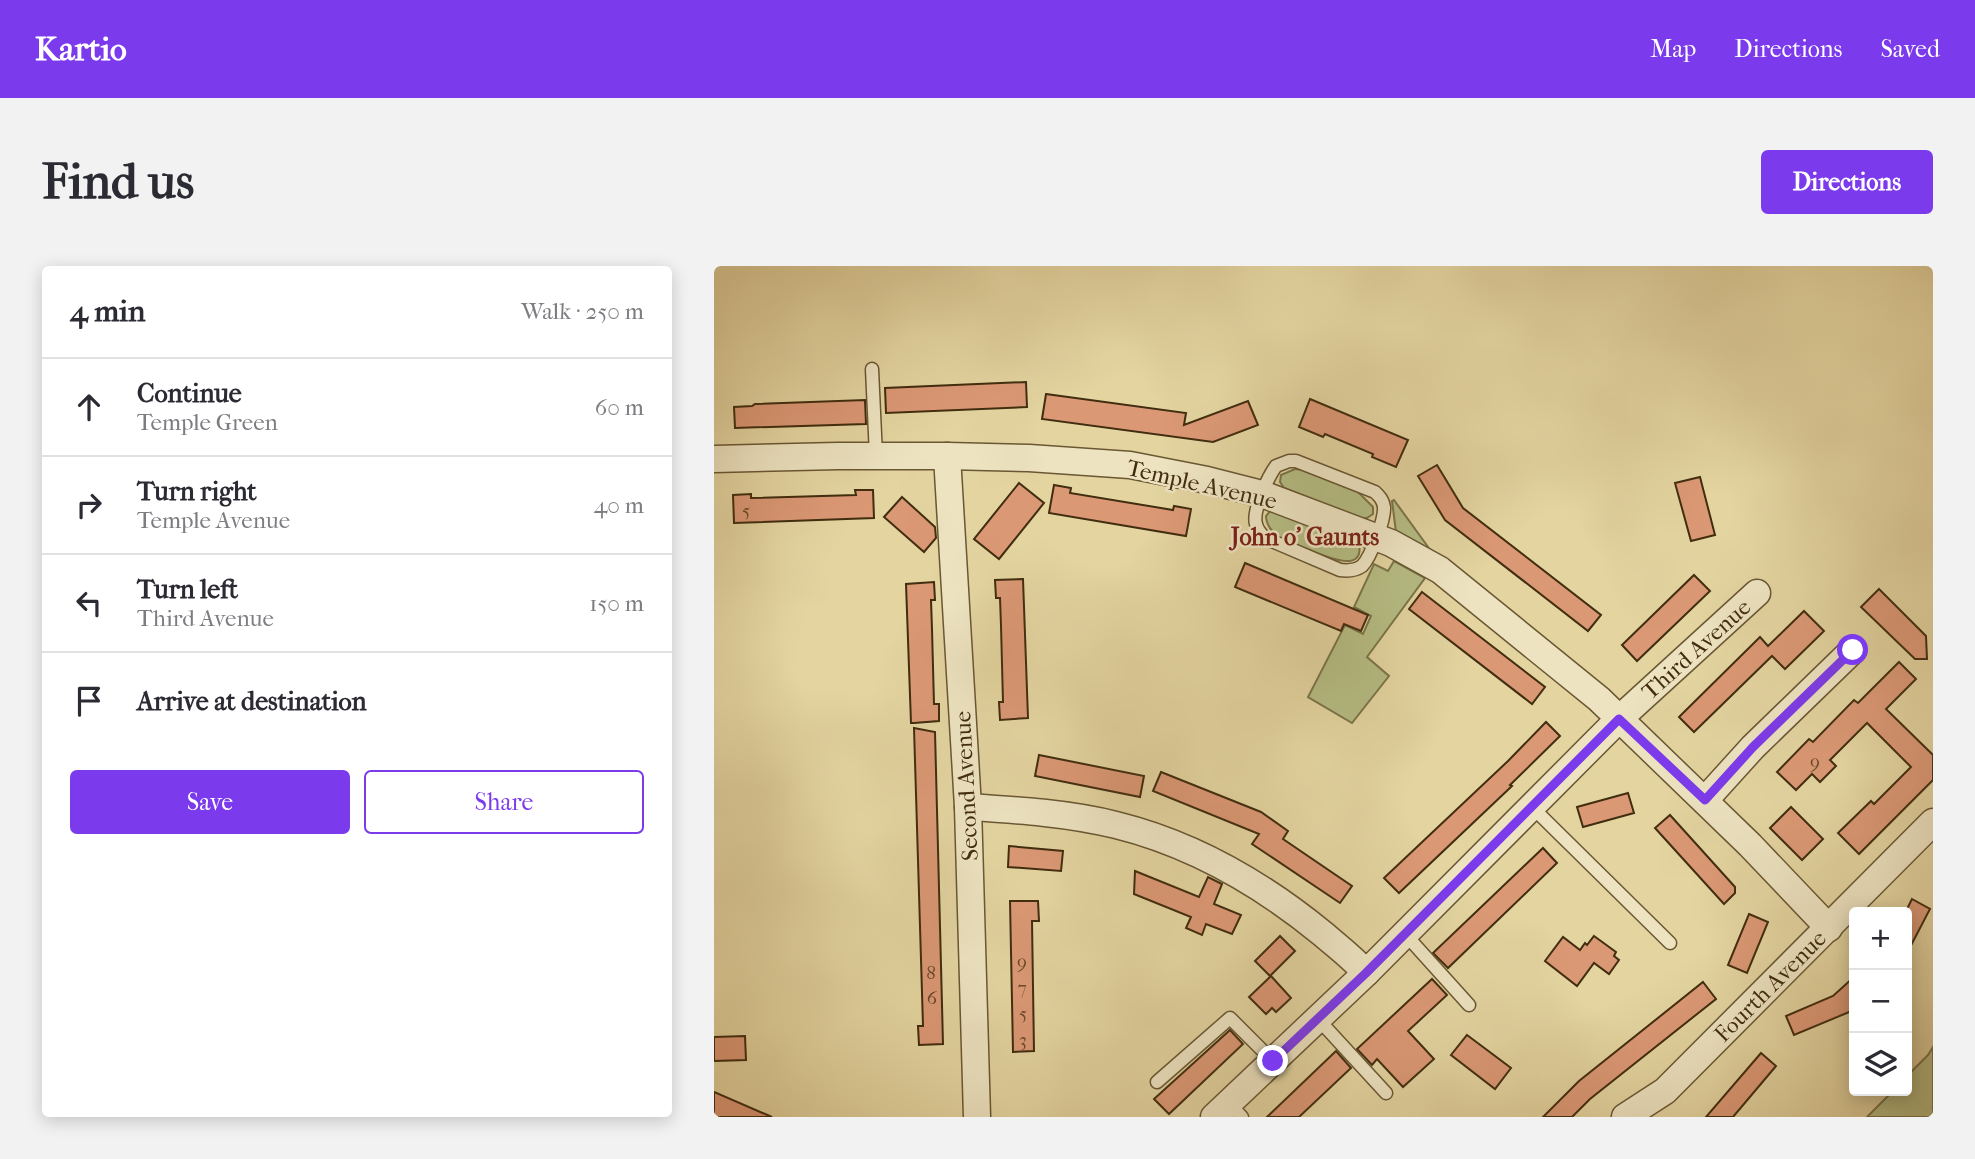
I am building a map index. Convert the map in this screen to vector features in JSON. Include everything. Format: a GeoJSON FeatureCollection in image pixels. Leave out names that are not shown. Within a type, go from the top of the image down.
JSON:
{"type":"FeatureCollection","features":[{"type":"Feature","properties":{"kind":"street","name":"Temple Avenue"},"geometry":{"type":"LineString","coordinates":[[714,459],[947,456],[1130,465],[1262,494],[1377,537],[1440,570],[1599,699],[1705,800],[1829,928]]}},
{"type":"Feature","properties":{"kind":"street","name":"Second Avenue"},"geometry":{"type":"LineString","coordinates":[[947,456],[968,807],[977,1117]]}},
{"type":"Feature","properties":{"kind":"street","name":"Third Avenue"},"geometry":{"type":"LineString","coordinates":[[1228,1112],[1273,1061],[1366,973],[1619,719],[1757,593]]}},
{"type":"Feature","properties":{"kind":"street"},"geometry":{"type":"LineString","coordinates":[[1705,800],[1753,747],[1853,650]]}},
{"type":"Feature","properties":{"kind":"street"},"geometry":{"type":"LineString","coordinates":[[968,807],[1027,811],[1116,825],[1169,842],[1232,871],[1295,911],[1366,973]]}},
{"type":"Feature","properties":{"kind":"street","name":"Fourth Avenue"},"geometry":{"type":"LineString","coordinates":[[1625,1117],[1665,1091],[1933,822]]}},
{"type":"Feature","properties":{"kind":"street","name":"Fourth Avenue"},"geometry":{"type":"LineString","coordinates":[[1650,1117],[1665,1091]]}},
{"type":"Feature","properties":{"kind":"lane"},"geometry":{"type":"LineString","coordinates":[[872,369],[876,456]]}},
{"type":"Feature","properties":{"kind":"lane"},"geometry":{"type":"LineString","coordinates":[[1296,461],[1375,492],[1384,509],[1377,537],[1360,568],[1340,570],[1265,538],[1259,532],[1255,516],[1276,466],[1282,462],[1296,461]]}},
{"type":"Feature","properties":{"kind":"lane"},"geometry":{"type":"LineString","coordinates":[[1532,807],[1670,943]]}},
{"type":"Feature","properties":{"kind":"lane"},"geometry":{"type":"LineString","coordinates":[[1405,934],[1469,1005]]}},
{"type":"Feature","properties":{"kind":"lane"},"geometry":{"type":"LineString","coordinates":[[1157,1082],[1230,1018],[1273,1061]]}},
{"type":"Feature","properties":{"kind":"lane"},"geometry":{"type":"LineString","coordinates":[[1318,1018],[1386,1093]]}},
{"type":"Feature","properties":{"kind":"green space"},"geometry":{"type":"Polygon","coordinates":[[[1295,469],[1357,491],[1373,507],[1373,514],[1367,518],[1359,518],[1284,488],[1280,482],[1281,475],[1295,469]]]}},
{"type":"Feature","properties":{"kind":"green space"},"geometry":{"type":"Polygon","coordinates":[[[1394,500],[1431,551],[1396,532],[1394,500]]]}},
{"type":"Feature","properties":{"kind":"green space"},"geometry":{"type":"Polygon","coordinates":[[[1271,510],[1359,544],[1359,554],[1349,561],[1340,560],[1280,538],[1268,525],[1266,516],[1271,510]]]}},
{"type":"Feature","properties":{"kind":"green space"},"geometry":{"type":"Polygon","coordinates":[[[1394,561],[1425,578],[1367,657],[1389,676],[1352,723],[1308,697],[1345,625],[1363,634],[1371,616],[1354,607],[1374,564],[1388,571],[1394,561]]]}},
{"type":"Feature","properties":{"kind":"green space"},"geometry":{"type":"Polygon","coordinates":[[[1933,1047],[1933,1117],[1867,1117],[1888,1096],[1912,1096],[1912,1071],[1933,1047]]]}},
{"type":"Feature","properties":{"kind":"building"},"geometry":{"type":"Polygon","coordinates":[[[1026,382],[1027,407],[886,413],[885,388],[1026,382]]]}},
{"type":"Feature","properties":{"kind":"building"},"geometry":{"type":"Polygon","coordinates":[[[1046,394],[1186,413],[1184,425],[1248,401],[1258,425],[1213,442],[1042,419],[1046,394]]]}},
{"type":"Feature","properties":{"kind":"building"},"geometry":{"type":"Polygon","coordinates":[[[1310,399],[1408,440],[1396,467],[1325,434],[1323,437],[1299,427],[1310,399]]]}},
{"type":"Feature","properties":{"kind":"building"},"geometry":{"type":"Polygon","coordinates":[[[865,400],[866,424],[735,428],[734,407],[865,400]]]}},
{"type":"Feature","properties":{"kind":"building"},"geometry":{"type":"Polygon","coordinates":[[[1437,465],[1463,508],[1601,615],[1588,631],[1445,520],[1418,476],[1437,465]]]}},
{"type":"Feature","properties":{"kind":"building"},"geometry":{"type":"Polygon","coordinates":[[[1700,477],[1715,535],[1691,541],[1675,483],[1700,477]]]}},
{"type":"Feature","properties":{"kind":"building"},"geometry":{"type":"Polygon","coordinates":[[[1019,483],[1044,503],[999,559],[974,539],[1019,483]]]}},
{"type":"Feature","properties":{"kind":"building"},"geometry":{"type":"Polygon","coordinates":[[[1054,485],[1071,488],[1070,493],[1173,510],[1174,506],[1191,509],[1186,536],[1049,513],[1054,485]]]}},
{"type":"Feature","properties":{"kind":"building"},"geometry":{"type":"Polygon","coordinates":[[[855,490],[873,490],[874,518],[734,523],[733,495],[751,494],[751,498],[856,495],[855,490]]]}},
{"type":"Feature","properties":{"kind":"building"},"geometry":{"type":"Polygon","coordinates":[[[902,497],[935,527],[936,538],[924,552],[884,517],[902,497]]]}},
{"type":"Feature","properties":{"kind":"building"},"geometry":{"type":"Polygon","coordinates":[[[1245,563],[1368,615],[1361,631],[1344,624],[1341,631],[1235,587],[1245,563]]]}},
{"type":"Feature","properties":{"kind":"building"},"geometry":{"type":"Polygon","coordinates":[[[1694,575],[1710,591],[1637,661],[1622,645],[1694,575]]]}},
{"type":"Feature","properties":{"kind":"building"},"geometry":{"type":"Polygon","coordinates":[[[1023,579],[1028,718],[1000,720],[999,702],[1003,702],[1000,598],[996,598],[995,580],[1023,579]]]}},
{"type":"Feature","properties":{"kind":"building"},"geometry":{"type":"Polygon","coordinates":[[[934,582],[935,600],[931,600],[934,704],[939,704],[939,721],[911,723],[906,584],[934,582]]]}},
{"type":"Feature","properties":{"kind":"building"},"geometry":{"type":"Polygon","coordinates":[[[1879,589],[1926,636],[1927,659],[1915,659],[1861,607],[1879,589]]]}},
{"type":"Feature","properties":{"kind":"building"},"geometry":{"type":"Polygon","coordinates":[[[1422,592],[1545,687],[1532,704],[1409,609],[1422,592]]]}},
{"type":"Feature","properties":{"kind":"building"},"geometry":{"type":"Polygon","coordinates":[[[1804,611],[1824,631],[1785,669],[1772,656],[1694,732],[1679,717],[1760,637],[1768,646],[1804,611]]]}},
{"type":"Feature","properties":{"kind":"building"},"geometry":{"type":"Polygon","coordinates":[[[1899,662],[1916,679],[1886,709],[1933,755],[1933,780],[1859,854],[1838,833],[1871,801],[1874,804],[1911,767],[1867,723],[1830,760],[1836,766],[1820,782],[1812,774],[1796,790],[1777,772],[1809,739],[1813,742],[1854,700],[1858,703],[1899,662]]]}},
{"type":"Feature","properties":{"kind":"building"},"geometry":{"type":"Polygon","coordinates":[[[1546,722],[1560,736],[1510,785],[1512,786],[1399,893],[1384,878],[1546,722]]]}},
{"type":"Feature","properties":{"kind":"building"},"geometry":{"type":"Polygon","coordinates":[[[914,728],[935,732],[943,1044],[919,1045],[918,1026],[923,1026],[914,728]]]}},
{"type":"Feature","properties":{"kind":"building"},"geometry":{"type":"Polygon","coordinates":[[[1039,755],[1144,776],[1140,797],[1035,776],[1039,755]]]}},
{"type":"Feature","properties":{"kind":"building"},"geometry":{"type":"Polygon","coordinates":[[[1161,772],[1261,812],[1288,831],[1283,839],[1352,886],[1340,903],[1252,844],[1259,834],[1153,791],[1161,772]]]}},
{"type":"Feature","properties":{"kind":"building"},"geometry":{"type":"Polygon","coordinates":[[[1628,793],[1634,813],[1583,827],[1577,807],[1628,793]]]}},
{"type":"Feature","properties":{"kind":"building"},"geometry":{"type":"Polygon","coordinates":[[[1791,807],[1823,839],[1802,860],[1770,828],[1791,807]]]}},
{"type":"Feature","properties":{"kind":"building"},"geometry":{"type":"Polygon","coordinates":[[[1670,815],[1735,887],[1735,893],[1724,904],[1655,828],[1670,815]]]}},
{"type":"Feature","properties":{"kind":"building"},"geometry":{"type":"Polygon","coordinates":[[[1009,846],[1063,851],[1061,871],[1008,867],[1009,846]]]}},
{"type":"Feature","properties":{"kind":"building"},"geometry":{"type":"Polygon","coordinates":[[[1543,848],[1557,863],[1448,968],[1433,953],[1543,848]]]}},
{"type":"Feature","properties":{"kind":"building"},"geometry":{"type":"Polygon","coordinates":[[[1135,871],[1199,897],[1208,877],[1222,884],[1214,904],[1241,915],[1232,934],[1206,924],[1202,935],[1186,928],[1191,917],[1134,894],[1135,871]]]}},
{"type":"Feature","properties":{"kind":"building"},"geometry":{"type":"Polygon","coordinates":[[[1912,899],[1930,909],[1912,943],[1912,907],[1908,907],[1912,899]]]}},
{"type":"Feature","properties":{"kind":"building"},"geometry":{"type":"Polygon","coordinates":[[[1010,901],[1038,901],[1039,921],[1032,921],[1034,1051],[1013,1052],[1010,901]]]}},
{"type":"Feature","properties":{"kind":"building"},"geometry":{"type":"Polygon","coordinates":[[[1749,914],[1768,922],[1747,973],[1728,965],[1749,914]]]}},
{"type":"Feature","properties":{"kind":"building"},"geometry":{"type":"Polygon","coordinates":[[[1280,936],[1295,951],[1270,976],[1255,961],[1280,936]]]}},
{"type":"Feature","properties":{"kind":"building"},"geometry":{"type":"Polygon","coordinates":[[[1594,936],[1616,952],[1614,956],[1619,960],[1609,974],[1594,963],[1577,986],[1545,961],[1563,937],[1580,950],[1594,936]]]}},
{"type":"Feature","properties":{"kind":"building"},"geometry":{"type":"Polygon","coordinates":[[[1271,976],[1291,998],[1276,1012],[1272,1008],[1266,1014],[1249,997],[1271,976]]]}},
{"type":"Feature","properties":{"kind":"building"},"geometry":{"type":"Polygon","coordinates":[[[1432,979],[1447,995],[1408,1031],[1434,1059],[1403,1087],[1377,1059],[1372,1065],[1357,1049],[1432,979]]]}},
{"type":"Feature","properties":{"kind":"building"},"geometry":{"type":"Polygon","coordinates":[[[1703,982],[1716,999],[1590,1099],[1572,1117],[1543,1117],[1579,1081],[1703,982]]]}},
{"type":"Feature","properties":{"kind":"building"},"geometry":{"type":"Polygon","coordinates":[[[1849,982],[1849,1012],[1794,1035],[1786,1016],[1833,996],[1849,982]]]}},
{"type":"Feature","properties":{"kind":"building"},"geometry":{"type":"Polygon","coordinates":[[[1230,1030],[1243,1044],[1169,1114],[1154,1099],[1230,1030]]]}},
{"type":"Feature","properties":{"kind":"building"},"geometry":{"type":"Polygon","coordinates":[[[1467,1035],[1511,1068],[1495,1089],[1451,1055],[1467,1035]]]}},
{"type":"Feature","properties":{"kind":"building"},"geometry":{"type":"Polygon","coordinates":[[[745,1036],[746,1060],[714,1061],[714,1037],[745,1036]]]}},
{"type":"Feature","properties":{"kind":"building"},"geometry":{"type":"Polygon","coordinates":[[[1336,1051],[1351,1068],[1299,1117],[1267,1117],[1336,1051]]]}},
{"type":"Feature","properties":{"kind":"building"},"geometry":{"type":"Polygon","coordinates":[[[1761,1053],[1776,1066],[1733,1117],[1706,1117],[1761,1053]]]}},
{"type":"Feature","properties":{"kind":"building"},"geometry":{"type":"Polygon","coordinates":[[[714,1092],[772,1117],[714,1117],[714,1092]]]}},
{"type":"Feature","properties":{"kind":"district","name":"John o' Gaunts"},"geometry":{"type":"Point","coordinates":[1305,537]}},
{"type":"Feature","properties":{"kind":"route"},"geometry":{"type":"LineString","coordinates":[[1273,1061],[1366,973],[1619,719],[1705,800],[1753,747],[1853,650]]}}]}
